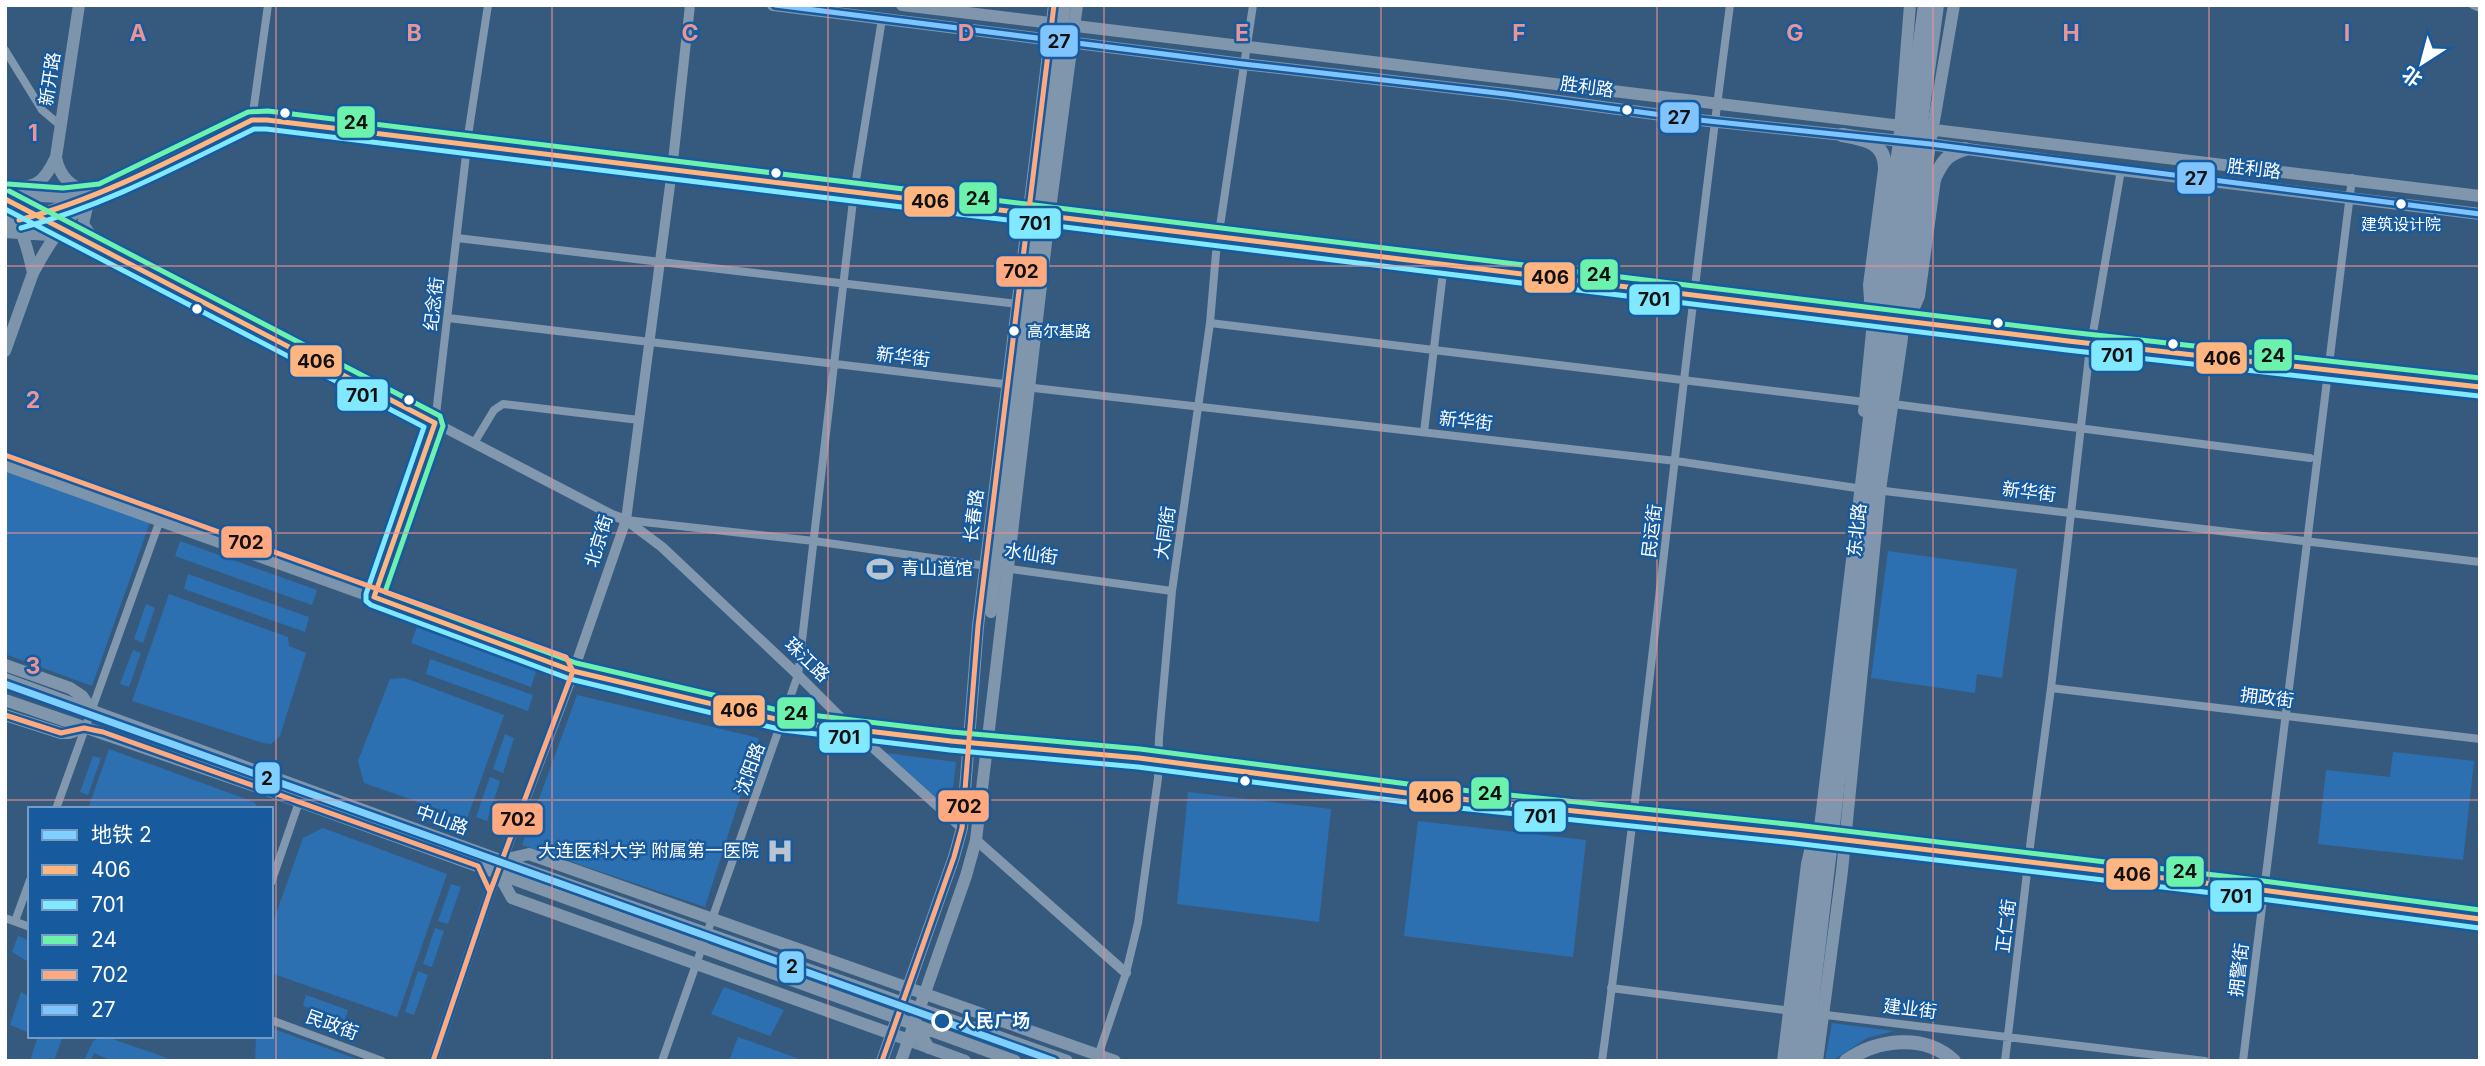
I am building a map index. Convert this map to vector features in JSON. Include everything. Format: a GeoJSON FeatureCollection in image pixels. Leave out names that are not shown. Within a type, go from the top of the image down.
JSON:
{"type":"FeatureCollection","features":[{"type":"Feature","properties":{"kind":"highway","name":"东北路"},"geometry":{"type":"LineString","coordinates":[[1793,1061],[1925,5]]}},
{"type":"Feature","properties":{"kind":"highway","name":"东北路"},"geometry":{"type":"LineString","coordinates":[[1805,1061],[1881,369],[1937,5]]}},
{"type":"Feature","properties":{"kind":"highway"},"geometry":{"type":"LineString","coordinates":[[1842,135],[1863,139],[1877,146],[1886,157],[1870,285],[1881,369]]}},
{"type":"Feature","properties":{"kind":"highway"},"geometry":{"type":"LineString","coordinates":[[1881,369],[1918,296],[1934,179],[1943,160],[1954,152],[1965,149]]}},
{"type":"Feature","properties":{"kind":"highway"},"geometry":{"type":"LineString","coordinates":[[1846,1061],[1872,1047],[1911,1042],[1932,1047],[1954,1061]]}},
{"type":"Feature","properties":{"kind":"main road","name":"新开路"},"geometry":{"type":"LineString","coordinates":[[56,157],[79,5]]}},
{"type":"Feature","properties":{"kind":"main road","name":"胜利路"},"geometry":{"type":"LineString","coordinates":[[773,5],[1243,64],[1930,144],[2480,214]]}},
{"type":"Feature","properties":{"kind":"main road","name":"胜利路"},"geometry":{"type":"LineString","coordinates":[[902,5],[1900,127],[2352,178],[2480,196]]}},
{"type":"Feature","properties":{"kind":"main road","name":"长春路"},"geometry":{"type":"LineString","coordinates":[[882,1061],[962,828],[976,646],[1054,5]]}},
{"type":"Feature","properties":{"kind":"main road"},"geometry":{"type":"LineString","coordinates":[[976,663],[991,612],[1065,5]]}},
{"type":"Feature","properties":{"kind":"main road"},"geometry":{"type":"LineString","coordinates":[[901,1061],[976,840],[1028,387],[1077,5]]}},
{"type":"Feature","properties":{"kind":"main road","name":"东北路"},"geometry":{"type":"LineString","coordinates":[[1783,1061],[1807,864],[1814,838],[1874,317],[1899,142],[1910,5]]}},
{"type":"Feature","properties":{"kind":"main road","name":"东北路"},"geometry":{"type":"LineString","coordinates":[[1817,1061],[1845,841],[1880,490],[1930,144],[1954,5]]}},
{"type":"Feature","properties":{"kind":"main road"},"geometry":{"type":"LineString","coordinates":[[33,273],[21,245],[5,234],[14,226],[102,192],[252,120],[267,120],[2091,344],[2480,387]]}},
{"type":"Feature","properties":{"kind":"main road"},"geometry":{"type":"LineString","coordinates":[[56,157],[59,172],[69,183],[84,191],[102,192]]}},
{"type":"Feature","properties":{"kind":"main road"},"geometry":{"type":"LineString","coordinates":[[5,191],[33,186],[40,182],[47,176],[56,157]]}},
{"type":"Feature","properties":{"kind":"main road"},"geometry":{"type":"LineString","coordinates":[[5,191],[63,197],[102,192]]}},
{"type":"Feature","properties":{"kind":"main road"},"geometry":{"type":"LineString","coordinates":[[5,351],[33,273],[57,232],[75,212],[102,192]]}},
{"type":"Feature","properties":{"kind":"main road"},"geometry":{"type":"LineString","coordinates":[[102,192],[87,207],[83,224],[88,235],[109,253]]}},
{"type":"Feature","properties":{"kind":"main road","name":"水仙街"},"geometry":{"type":"LineString","coordinates":[[5,199],[37,216],[57,232],[109,253]]}},
{"type":"Feature","properties":{"kind":"main road"},"geometry":{"type":"LineString","coordinates":[[5,207],[33,273]]}},
{"type":"Feature","properties":{"kind":"main road"},"geometry":{"type":"LineString","coordinates":[[14,226],[57,232]]}},
{"type":"Feature","properties":{"kind":"main road"},"geometry":{"type":"LineString","coordinates":[[5,465],[542,657],[573,671],[783,720],[2264,890],[2480,919]]}},
{"type":"Feature","properties":{"kind":"main road"},"geometry":{"type":"LineString","coordinates":[[991,612],[995,665]]}},
{"type":"Feature","properties":{"kind":"main road"},"geometry":{"type":"LineString","coordinates":[[5,665],[69,688],[82,696],[91,709]]}},
{"type":"Feature","properties":{"kind":"main road","name":"中山路"},"geometry":{"type":"LineString","coordinates":[[5,679],[91,709],[500,866],[703,947],[1015,1061]]}},
{"type":"Feature","properties":{"kind":"main road","name":"中山路"},"geometry":{"type":"LineString","coordinates":[[5,700],[103,732],[478,866],[500,866],[707,933],[1067,1061]]}},
{"type":"Feature","properties":{"kind":"main road"},"geometry":{"type":"LineString","coordinates":[[5,715],[61,733],[84,728]]}},
{"type":"Feature","properties":{"kind":"main road"},"geometry":{"type":"LineString","coordinates":[[965,1061],[512,898],[500,866],[529,855],[1098,1058],[1115,1061]]}},
{"type":"Feature","properties":{"kind":"main road"},"geometry":{"type":"LineString","coordinates":[[919,1009],[944,1002]]}},
{"type":"Feature","properties":{"kind":"main road"},"geometry":{"type":"LineString","coordinates":[[914,1024],[929,1048]]}},
{"type":"Feature","properties":{"kind":"street"},"geometry":{"type":"LineString","coordinates":[[252,120],[268,5]]}},
{"type":"Feature","properties":{"kind":"street","name":"纪念街"},"geometry":{"type":"LineString","coordinates":[[374,597],[435,423],[468,146],[488,5]]}},
{"type":"Feature","properties":{"kind":"street","name":"北京街"},"geometry":{"type":"LineString","coordinates":[[433,1061],[490,892],[626,520],[690,5]]}},
{"type":"Feature","properties":{"kind":"street","name":"大同街"},"geometry":{"type":"LineString","coordinates":[[1098,1058],[1126,973],[1138,923],[1158,778],[1172,591],[1253,5]]}},
{"type":"Feature","properties":{"kind":"street","name":"民运街"},"geometry":{"type":"LineString","coordinates":[[1602,1061],[1730,5]]}},
{"type":"Feature","properties":{"kind":"street"},"geometry":{"type":"LineString","coordinates":[[2473,5],[2480,8]]}},
{"type":"Feature","properties":{"kind":"street","name":"沈阳路"},"geometry":{"type":"LineString","coordinates":[[662,1061],[798,675],[854,192],[882,19]]}},
{"type":"Feature","properties":{"kind":"street"},"geometry":{"type":"LineString","coordinates":[[5,50],[42,110],[61,126]]}},
{"type":"Feature","properties":{"kind":"street","name":"正仁街"},"geometry":{"type":"LineString","coordinates":[[2005,1061],[2091,344],[2121,170]]}},
{"type":"Feature","properties":{"kind":"street","name":"拥警街"},"geometry":{"type":"LineString","coordinates":[[2243,1061],[2352,178]]}},
{"type":"Feature","properties":{"kind":"street"},"geometry":{"type":"LineString","coordinates":[[457,238],[1018,304]]}},
{"type":"Feature","properties":{"kind":"street","name":"水仙街"},"geometry":{"type":"LineString","coordinates":[[109,253],[626,520],[814,541],[1172,591]]}},
{"type":"Feature","properties":{"kind":"street"},"geometry":{"type":"LineString","coordinates":[[1424,432],[1444,264]]}},
{"type":"Feature","properties":{"kind":"street","name":"新华街"},"geometry":{"type":"LineString","coordinates":[[448,318],[1676,461],[1856,488],[2480,562]]}},
{"type":"Feature","properties":{"kind":"street"},"geometry":{"type":"LineString","coordinates":[[1210,323],[1865,402]]}},
{"type":"Feature","properties":{"kind":"street"},"geometry":{"type":"LineString","coordinates":[[474,443],[494,410],[503,404],[639,420]]}},
{"type":"Feature","properties":{"kind":"street"},"geometry":{"type":"LineString","coordinates":[[1893,404],[2310,458]]}},
{"type":"Feature","properties":{"kind":"street"},"geometry":{"type":"LineString","coordinates":[[57,807],[160,520]]}},
{"type":"Feature","properties":{"kind":"street","name":"珠江路"},"geometry":{"type":"LineString","coordinates":[[626,520],[689,571],[849,727],[962,828]]}},
{"type":"Feature","properties":{"kind":"street","name":"拥政街"},"geometry":{"type":"LineString","coordinates":[[2051,688],[2480,739]]}},
{"type":"Feature","properties":{"kind":"street"},"geometry":{"type":"LineString","coordinates":[[273,877],[299,802]]}},
{"type":"Feature","properties":{"kind":"street"},"geometry":{"type":"LineString","coordinates":[[511,838],[515,845],[529,855]]}},
{"type":"Feature","properties":{"kind":"street"},"geometry":{"type":"LineString","coordinates":[[976,840],[1126,973]]}},
{"type":"Feature","properties":{"kind":"street"},"geometry":{"type":"LineString","coordinates":[[478,866],[490,892]]}},
{"type":"Feature","properties":{"kind":"street"},"geometry":{"type":"LineString","coordinates":[[15,921],[28,885]]}},
{"type":"Feature","properties":{"kind":"street"},"geometry":{"type":"LineString","coordinates":[[5,918],[28,926]]}},
{"type":"Feature","properties":{"kind":"street","name":"建业街"},"geometry":{"type":"LineString","coordinates":[[1611,988],[2205,1061]]}},
{"type":"Feature","properties":{"kind":"street","name":"民政街"},"geometry":{"type":"LineString","coordinates":[[273,1021],[382,1061]]}},
{"type":"Feature","properties":{"kind":"shaded area"},"geometry":{"type":"Polygon","coordinates":[[[5,470],[150,522],[92,686],[5,654],[5,470]]]}},
{"type":"Feature","properties":{"kind":"shaded area"},"geometry":{"type":"Polygon","coordinates":[[[180,541],[317,590],[312,605],[175,556],[180,541]]]}},
{"type":"Feature","properties":{"kind":"shaded area"},"geometry":{"type":"Polygon","coordinates":[[[1888,551],[2017,569],[2002,678],[1977,674],[1975,693],[1871,678],[1888,551]]]}},
{"type":"Feature","properties":{"kind":"shaded area"},"geometry":{"type":"Polygon","coordinates":[[[188,574],[309,617],[305,632],[184,589],[188,574]]]}},
{"type":"Feature","properties":{"kind":"shaded area"},"geometry":{"type":"Polygon","coordinates":[[[169,594],[288,637],[289,646],[306,653],[280,736],[271,744],[132,701],[169,594]]]}},
{"type":"Feature","properties":{"kind":"shaded area"},"geometry":{"type":"Polygon","coordinates":[[[146,604],[155,608],[143,643],[134,639],[146,604]]]}},
{"type":"Feature","properties":{"kind":"shaded area"},"geometry":{"type":"Polygon","coordinates":[[[418,624],[537,668],[531,687],[411,643],[418,624]]]}},
{"type":"Feature","properties":{"kind":"shaded area"},"geometry":{"type":"Polygon","coordinates":[[[133,650],[141,653],[129,687],[120,684],[133,650]]]}},
{"type":"Feature","properties":{"kind":"shaded area"},"geometry":{"type":"Polygon","coordinates":[[[430,659],[533,695],[528,711],[426,674],[430,659]]]}},
{"type":"Feature","properties":{"kind":"shaded area"},"geometry":{"type":"Polygon","coordinates":[[[405,678],[504,715],[467,819],[364,783],[358,761],[390,679],[405,678]]]}},
{"type":"Feature","properties":{"kind":"shaded area"},"geometry":{"type":"Polygon","coordinates":[[[577,695],[759,738],[705,907],[522,845],[577,695]]]}},
{"type":"Feature","properties":{"kind":"shaded area"},"geometry":{"type":"Polygon","coordinates":[[[505,734],[514,738],[503,773],[493,769],[505,734]]]}},
{"type":"Feature","properties":{"kind":"shaded area"},"geometry":{"type":"Polygon","coordinates":[[[109,749],[254,802],[258,807],[89,807],[109,749]]]}},
{"type":"Feature","properties":{"kind":"shaded area"},"geometry":{"type":"Polygon","coordinates":[[[2393,752],[2474,761],[2463,860],[2318,844],[2326,770],[2390,777],[2393,752]]]}},
{"type":"Feature","properties":{"kind":"shaded area"},"geometry":{"type":"Polygon","coordinates":[[[886,753],[956,762],[950,814],[886,753]]]}},
{"type":"Feature","properties":{"kind":"shaded area"},"geometry":{"type":"Polygon","coordinates":[[[93,756],[101,758],[88,795],[80,792],[93,756]]]}},
{"type":"Feature","properties":{"kind":"shaded area"},"geometry":{"type":"Polygon","coordinates":[[[490,777],[500,781],[487,821],[476,817],[490,777]]]}},
{"type":"Feature","properties":{"kind":"shaded area"},"geometry":{"type":"Polygon","coordinates":[[[1188,792],[1331,809],[1319,922],[1177,904],[1188,792]]]}},
{"type":"Feature","properties":{"kind":"shaded area"},"geometry":{"type":"Polygon","coordinates":[[[1418,821],[1586,840],[1573,957],[1404,936],[1418,821]]]}},
{"type":"Feature","properties":{"kind":"shaded area"},"geometry":{"type":"Polygon","coordinates":[[[323,828],[447,874],[397,1017],[273,974],[273,922],[303,838],[323,828]]]}},
{"type":"Feature","properties":{"kind":"shaded area"},"geometry":{"type":"Polygon","coordinates":[[[451,884],[461,887],[448,924],[438,921],[451,884]]]}},
{"type":"Feature","properties":{"kind":"shaded area"},"geometry":{"type":"Polygon","coordinates":[[[435,928],[444,931],[432,967],[423,964],[435,928]]]}},
{"type":"Feature","properties":{"kind":"shaded area"},"geometry":{"type":"Polygon","coordinates":[[[18,936],[28,940],[28,962],[12,952],[18,936]]]}},
{"type":"Feature","properties":{"kind":"shaded area"},"geometry":{"type":"Polygon","coordinates":[[[418,971],[428,975],[414,1015],[405,1012],[418,971]]]}},
{"type":"Feature","properties":{"kind":"shaded area"},"geometry":{"type":"Polygon","coordinates":[[[724,987],[784,1010],[770,1036],[711,1014],[724,987]]]}},
{"type":"Feature","properties":{"kind":"shaded area"},"geometry":{"type":"Polygon","coordinates":[[[21,992],[28,996],[28,1032],[10,1025],[21,992]]]}},
{"type":"Feature","properties":{"kind":"shaded area"},"geometry":{"type":"Polygon","coordinates":[[[306,995],[348,1010],[345,1020],[303,1006],[306,995]]]}},
{"type":"Feature","properties":{"kind":"shaded area"},"geometry":{"type":"Polygon","coordinates":[[[1832,1023],[1894,1031],[1867,1038],[1832,1061],[1825,1061],[1832,1023]]]}},
{"type":"Feature","properties":{"kind":"shaded area"},"geometry":{"type":"Polygon","coordinates":[[[273,1029],[362,1061],[255,1061],[256,1038],[273,1038],[273,1029]]]}},
{"type":"Feature","properties":{"kind":"shaded area"},"geometry":{"type":"Polygon","coordinates":[[[738,1037],[805,1061],[729,1061],[738,1037]]]}},
{"type":"Feature","properties":{"kind":"shaded area"},"geometry":{"type":"Polygon","coordinates":[[[37,1038],[62,1038],[54,1061],[30,1061],[37,1038]]]}},
{"type":"Feature","properties":{"kind":"shaded area"},"geometry":{"type":"Polygon","coordinates":[[[110,1038],[167,1058],[168,1061],[112,1061],[94,1053],[91,1061],[84,1061],[93,1041],[110,1038]]]}},
{"type":"Feature","properties":{"kind":"metro line","name":"2"},"geometry":{"type":"LineString","coordinates":[[5,684],[1054,1061]]}},
{"type":"Feature","properties":{"kind":"transit line","name":"27"},"geometry":{"type":"LineString","coordinates":[[775,5],[1699,120],[1930,144],[2480,214]]}},
{"type":"Feature","properties":{"kind":"transit line","name":"702"},"geometry":{"type":"LineString","coordinates":[[882,1061],[962,828],[978,626],[1054,5]]}},
{"type":"Feature","properties":{"kind":"transit line","name":"24"},"geometry":{"type":"LineString","coordinates":[[8,184],[63,188],[99,184],[248,112],[268,111],[2069,332],[2480,378]]}},
{"type":"Feature","properties":{"kind":"transit line","name":"406"},"geometry":{"type":"LineString","coordinates":[[19,220],[109,189],[252,120],[267,120],[2068,341],[2480,387]]}},
{"type":"Feature","properties":{"kind":"transit line","name":"701"},"geometry":{"type":"LineString","coordinates":[[21,228],[111,197],[254,129],[266,129],[2067,350],[2479,396]]}},
{"type":"Feature","properties":{"kind":"transit line","name":"24"},"geometry":{"type":"LineString","coordinates":[[9,191],[440,416],[443,426],[385,592],[576,663],[786,712],[952,732],[1140,749],[1423,786],[1796,825],[2248,879],[2480,910]]}},
{"type":"Feature","properties":{"kind":"transit line","name":"406"},"geometry":{"type":"LineString","coordinates":[[5,199],[435,423],[374,597],[573,671],[784,721],[951,741],[1139,758],[1422,795],[1795,834],[2480,919]]}},
{"type":"Feature","properties":{"kind":"transit line","name":"701"},"geometry":{"type":"LineString","coordinates":[[5,209],[424,427],[366,594],[366,601],[570,679],[783,730],[950,750],[1138,767],[1421,804],[1794,843],[2479,928]]}},
{"type":"Feature","properties":{"kind":"transit line","name":"702"},"geometry":{"type":"LineString","coordinates":[[5,455],[566,657],[573,671],[490,892],[433,1061]]}},
{"type":"Feature","properties":{"kind":"transit line","name":"702"},"geometry":{"type":"LineString","coordinates":[[5,715],[61,733],[84,728],[103,732],[478,866],[490,892]]}},
{"type":"Feature","properties":{"kind":"place","name":"建筑设计院"},"geometry":{"type":"Point","coordinates":[2401,204]}},
{"type":"Feature","properties":{"kind":"place","name":"高尔基路"},"geometry":{"type":"Point","coordinates":[1014,331]}},
{"type":"Feature","properties":{"kind":"place","name":"青山道馆"},"geometry":{"type":"Point","coordinates":[880,569]}},
{"type":"Feature","properties":{"kind":"place","name":"大连医科大学 附属第一医院"},"geometry":{"type":"Point","coordinates":[780,851]}},
{"type":"Feature","properties":{"kind":"place","name":"人民广场"},"geometry":{"type":"Point","coordinates":[942,1021]}}]}
